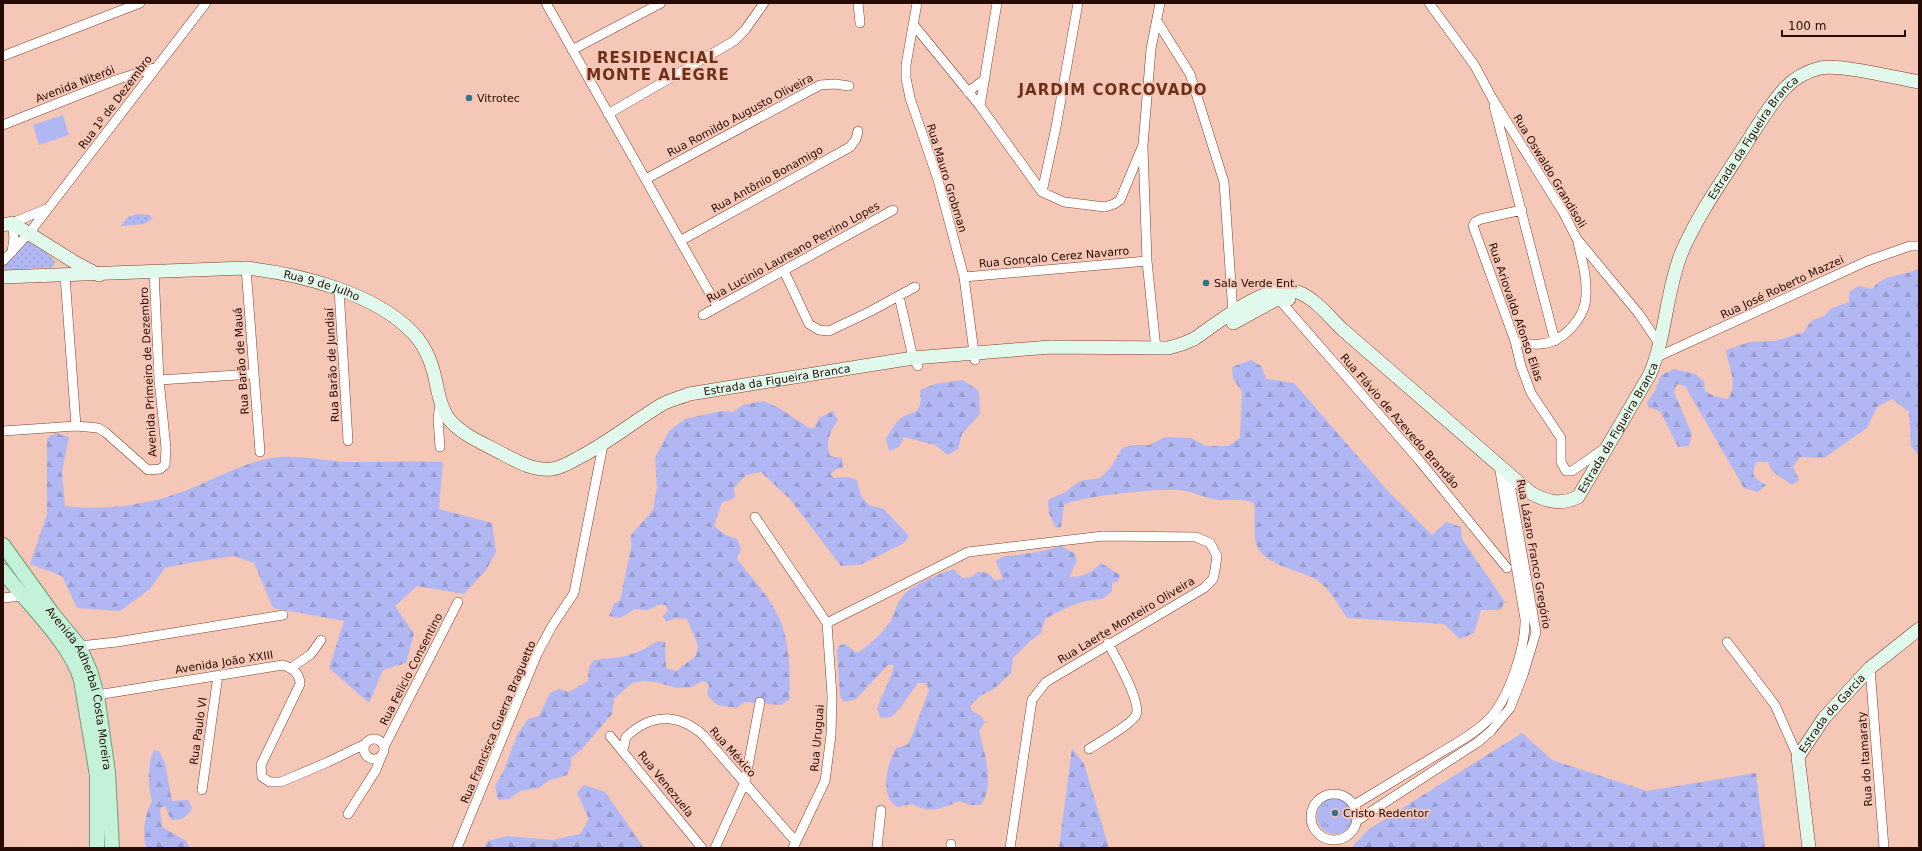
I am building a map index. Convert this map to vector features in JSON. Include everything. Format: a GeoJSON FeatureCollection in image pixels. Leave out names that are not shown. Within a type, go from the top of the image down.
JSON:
{"type":"FeatureCollection","features":[{"type":"Feature","properties":{"kind":"main road","name":"Estrada da Figueira Branca"},"geometry":{"type":"LineString","coordinates":[[440,401],[448,418],[460,430],[522,464],[537,469],[552,469],[569,463],[602,446],[662,404],[689,394],[833,371],[1051,347],[1156,349],[1182,344],[1260,296],[1276,295],[1288,290],[1298,292],[1314,301],[1531,493],[1541,499],[1563,502],[1578,497],[1650,374],[1658,351],[1681,255],[1708,203],[1772,104],[1787,86],[1802,75],[1821,68],[1841,68],[1919,82]]}},
{"type":"Feature","properties":{"kind":"main road"},"geometry":{"type":"LineString","coordinates":[[8,224],[30,232],[99,275]]}},
{"type":"Feature","properties":{"kind":"main road"},"geometry":{"type":"LineString","coordinates":[[58,250],[64,266],[65,276]]}},
{"type":"Feature","properties":{"kind":"main road","name":"Rua 9 de Julho"},"geometry":{"type":"LineString","coordinates":[[3,277],[99,275],[246,268],[265,270],[339,288],[374,303],[412,332],[425,347],[429,356],[440,401]]}},
{"type":"Feature","properties":{"kind":"main road"},"geometry":{"type":"LineString","coordinates":[[974,356],[1056,354],[1157,355],[1180,352],[1202,343],[1276,295]]}},
{"type":"Feature","properties":{"kind":"main road","name":"Avenida Adherbal Costa Moreira"},"geometry":{"type":"LineString","coordinates":[[3,545],[37,593],[79,646],[97,695],[108,773],[112,848]]}},
{"type":"Feature","properties":{"kind":"main road","name":"Avenida Adherbal Costa Moreira"},"geometry":{"type":"LineString","coordinates":[[3,571],[21,596],[44,620],[76,665],[97,775],[97,848]]}},
{"type":"Feature","properties":{"kind":"main road"},"geometry":{"type":"LineString","coordinates":[[21,596],[37,593]]}},
{"type":"Feature","properties":{"kind":"main road","name":"Estrada do Garcia"},"geometry":{"type":"LineString","coordinates":[[1809,848],[1798,757],[1824,718],[1870,668],[1919,629]]}},
{"type":"Feature","properties":{"kind":"street"},"geometry":{"type":"LineString","coordinates":[[3,56],[140,3]]}},
{"type":"Feature","properties":{"kind":"street"},"geometry":{"type":"LineString","coordinates":[[546,3],[717,306]]}},
{"type":"Feature","properties":{"kind":"street"},"geometry":{"type":"LineString","coordinates":[[572,50],[661,3]]}},
{"type":"Feature","properties":{"kind":"street"},"geometry":{"type":"LineString","coordinates":[[608,114],[734,41],[745,30],[764,3]]}},
{"type":"Feature","properties":{"kind":"street"},"geometry":{"type":"LineString","coordinates":[[858,3],[860,23]]}},
{"type":"Feature","properties":{"kind":"street","name":"Rua Mauro Grobman"},"geometry":{"type":"LineString","coordinates":[[917,3],[906,65],[906,78],[910,98],[938,180],[964,277],[974,356]]}},
{"type":"Feature","properties":{"kind":"street"},"geometry":{"type":"LineString","coordinates":[[980,106],[997,3]]}},
{"type":"Feature","properties":{"kind":"street"},"geometry":{"type":"LineString","coordinates":[[1042,192],[1056,127],[1078,3]]}},
{"type":"Feature","properties":{"kind":"street"},"geometry":{"type":"LineString","coordinates":[[1156,349],[1147,261],[1143,145],[1151,49],[1160,3]]}},
{"type":"Feature","properties":{"kind":"street","name":"Rua Oswaldo Grandisoli"},"geometry":{"type":"LineString","coordinates":[[1429,3],[1475,66],[1492,98],[1564,212],[1577,240],[1638,314],[1658,351]]}},
{"type":"Feature","properties":{"kind":"street","name":"Rua 1º de Dezembro"},"geometry":{"type":"LineString","coordinates":[[3,261],[30,232],[46,209],[75,174],[156,67],[206,5]]}},
{"type":"Feature","properties":{"kind":"street"},"geometry":{"type":"LineString","coordinates":[[1156,21],[1190,74],[1224,182],[1233,313]]}},
{"type":"Feature","properties":{"kind":"street"},"geometry":{"type":"LineString","coordinates":[[913,24],[980,106],[1042,192],[1064,202],[1105,207],[1114,204],[1120,200],[1143,145]]}},
{"type":"Feature","properties":{"kind":"street","name":"Avenida Niterói"},"geometry":{"type":"LineString","coordinates":[[3,125],[116,80],[156,67]]}},
{"type":"Feature","properties":{"kind":"street"},"geometry":{"type":"LineString","coordinates":[[968,92],[985,79]]}},
{"type":"Feature","properties":{"kind":"street","name":"Rua Romildo Augusto Oliveira"},"geometry":{"type":"LineString","coordinates":[[646,180],[820,85],[835,84],[849,86]]}},
{"type":"Feature","properties":{"kind":"street"},"geometry":{"type":"LineString","coordinates":[[1492,98],[1555,341]]}},
{"type":"Feature","properties":{"kind":"street","name":"Rua Antônio Bonamigo"},"geometry":{"type":"LineString","coordinates":[[680,241],[850,147],[856,140],[858,131]]}},
{"type":"Feature","properties":{"kind":"street"},"geometry":{"type":"LineString","coordinates":[[12,253],[14,238],[8,224],[46,209]]}},
{"type":"Feature","properties":{"kind":"street","name":"Rua Lucinio Laureano Perrino Lopes"},"geometry":{"type":"LineString","coordinates":[[703,315],[894,210]]}},
{"type":"Feature","properties":{"kind":"street","name":"Rua Ariovaldo Afonso Elias"},"geometry":{"type":"LineString","coordinates":[[1522,210],[1481,219],[1475,222],[1474,226],[1516,341],[1521,366],[1531,392],[1561,438],[1561,462],[1566,471],[1572,471],[1609,445]]}},
{"type":"Feature","properties":{"kind":"street"},"geometry":{"type":"LineString","coordinates":[[1516,341],[1540,344],[1555,341],[1577,320],[1584,307],[1586,295],[1584,270],[1577,240]]}},
{"type":"Feature","properties":{"kind":"street","name":"Rua José Roberto Mazzei"},"geometry":{"type":"LineString","coordinates":[[1658,351],[1868,261],[1910,246],[1919,246]]}},
{"type":"Feature","properties":{"kind":"street","name":"Rua Gonçalo Cerez Navarro"},"geometry":{"type":"LineString","coordinates":[[964,277],[1147,261]]}},
{"type":"Feature","properties":{"kind":"street","name":"Rua Barão de Mauá"},"geometry":{"type":"LineString","coordinates":[[246,268],[260,452]]}},
{"type":"Feature","properties":{"kind":"street"},"geometry":{"type":"LineString","coordinates":[[784,271],[809,324],[819,330],[829,331],[915,287]]}},
{"type":"Feature","properties":{"kind":"street","name":"Avenida Primeiro de Dezembro"},"geometry":{"type":"LineString","coordinates":[[76,426],[90,426],[105,432],[148,470],[160,469],[164,464],[166,448],[159,380],[154,272]]}},
{"type":"Feature","properties":{"kind":"street"},"geometry":{"type":"LineString","coordinates":[[3,431],[76,426],[65,276]]}},
{"type":"Feature","properties":{"kind":"street","name":"Rua Barão de Jundiaí"},"geometry":{"type":"LineString","coordinates":[[339,288],[348,441]]}},
{"type":"Feature","properties":{"kind":"street","name":"Rua Flávio de Azevedo Brandão"},"geometry":{"type":"LineString","coordinates":[[1276,295],[1419,460],[1507,568]]}},
{"type":"Feature","properties":{"kind":"street"},"geometry":{"type":"LineString","coordinates":[[899,296],[916,362]]}},
{"type":"Feature","properties":{"kind":"street"},"geometry":{"type":"LineString","coordinates":[[159,380],[253,374]]}},
{"type":"Feature","properties":{"kind":"street","name":"Rua 9 de Julho"},"geometry":{"type":"LineString","coordinates":[[440,401],[438,409],[440,446]]}},
{"type":"Feature","properties":{"kind":"street","name":"Rua Francisca Guerra Braguetto"},"geometry":{"type":"LineString","coordinates":[[457,848],[537,654],[552,626],[574,593],[602,446]]}},
{"type":"Feature","properties":{"kind":"street","name":"Rua Lázaro Franco Gregório"},"geometry":{"type":"LineString","coordinates":[[1504,469],[1526,633],[1519,673],[1510,708],[1491,731],[1478,742],[1358,820],[1352,833],[1339,840],[1324,839],[1318,835],[1311,822],[1312,808],[1322,797],[1329,794],[1343,796],[1354,805],[1470,735],[1489,720],[1519,673],[1536,632],[1504,469]]}},
{"type":"Feature","properties":{"kind":"street"},"geometry":{"type":"LineString","coordinates":[[755,517],[827,623]]}},
{"type":"Feature","properties":{"kind":"street","name":"Rua Laerte Monteiro Oliveira"},"geometry":{"type":"LineString","coordinates":[[827,623],[968,552],[1103,536],[1196,536],[1210,543],[1217,556],[1213,579],[1204,588],[1108,643],[1046,682],[1032,700],[1010,848]]}},
{"type":"Feature","properties":{"kind":"street"},"geometry":{"type":"LineString","coordinates":[[3,598],[21,596]]}},
{"type":"Feature","properties":{"kind":"street","name":"Rua Felicio Consentino"},"geometry":{"type":"LineString","coordinates":[[384,747],[458,602]]}},
{"type":"Feature","properties":{"kind":"street"},"geometry":{"type":"LineString","coordinates":[[79,646],[117,642],[283,615]]}},
{"type":"Feature","properties":{"kind":"street","name":"Rua Uruguai"},"geometry":{"type":"LineString","coordinates":[[795,845],[825,781],[831,735],[832,696],[827,623]]}},
{"type":"Feature","properties":{"kind":"street"},"geometry":{"type":"LineString","coordinates":[[321,640],[311,654],[291,668],[300,679],[300,684],[261,765],[262,777],[270,782],[281,782],[342,755],[372,739],[376,739],[383,743],[384,752],[376,770],[348,814]]}},
{"type":"Feature","properties":{"kind":"street"},"geometry":{"type":"LineString","coordinates":[[1727,642],[1775,705],[1798,757]]}},
{"type":"Feature","properties":{"kind":"street"},"geometry":{"type":"LineString","coordinates":[[1088,749],[1131,721],[1137,714],[1137,702],[1108,643]]}},
{"type":"Feature","properties":{"kind":"street","name":"Avenida João XXIII"},"geometry":{"type":"LineString","coordinates":[[97,695],[275,665],[283,665],[291,668]]}},
{"type":"Feature","properties":{"kind":"street","name":"Rua do Itamaraty"},"geometry":{"type":"LineString","coordinates":[[1870,668],[1884,848]]}},
{"type":"Feature","properties":{"kind":"street","name":"Rua Paulo VI"},"geometry":{"type":"LineString","coordinates":[[202,790],[218,675]]}},
{"type":"Feature","properties":{"kind":"street"},"geometry":{"type":"LineString","coordinates":[[714,848],[745,782],[760,702]]}},
{"type":"Feature","properties":{"kind":"street","name":"Rua México"},"geometry":{"type":"LineString","coordinates":[[623,750],[626,737],[631,732],[649,721],[668,719],[696,728],[745,782],[795,845]]}},
{"type":"Feature","properties":{"kind":"street","name":"Rua Venezuela"},"geometry":{"type":"LineString","coordinates":[[610,736],[702,848]]}},
{"type":"Feature","properties":{"kind":"street"},"geometry":{"type":"LineString","coordinates":[[365,744],[364,752],[367,757],[371,776]]}},
{"type":"Feature","properties":{"kind":"street"},"geometry":{"type":"LineString","coordinates":[[342,755],[367,757],[375,760],[381,757]]}},
{"type":"Feature","properties":{"kind":"street"},"geometry":{"type":"LineString","coordinates":[[1354,805],[1358,820]]}},
{"type":"Feature","properties":{"kind":"street"},"geometry":{"type":"LineString","coordinates":[[878,848],[881,810]]}},
{"type":"Feature","properties":{"kind":"green space"},"geometry":{"type":"Polygon","coordinates":[[[63,115],[69,135],[39,145],[33,125],[63,115]]]}},
{"type":"Feature","properties":{"kind":"green space"},"geometry":{"type":"Polygon","coordinates":[[[137,214],[149,215],[153,218],[144,224],[121,226],[128,217],[137,214]]]}},
{"type":"Feature","properties":{"kind":"green space"},"geometry":{"type":"Polygon","coordinates":[[[27,240],[49,255],[55,262],[53,267],[5,270],[4,267],[27,240]]]}},
{"type":"Feature","properties":{"kind":"green space"},"geometry":{"type":"Polygon","coordinates":[[[1919,268],[1919,456],[1911,446],[1909,412],[1892,399],[1877,407],[1867,428],[1824,458],[1800,457],[1793,467],[1799,480],[1792,485],[1772,471],[1768,462],[1756,462],[1753,473],[1755,478],[1766,485],[1758,492],[1744,488],[1685,386],[1677,384],[1674,392],[1692,434],[1689,446],[1678,447],[1660,411],[1648,407],[1647,402],[1655,391],[1661,375],[1674,369],[1695,374],[1704,381],[1705,391],[1714,396],[1728,399],[1733,387],[1733,381],[1726,350],[1750,342],[1775,341],[1804,332],[1811,321],[1824,316],[1832,308],[1849,302],[1849,292],[1859,286],[1872,289],[1883,280],[1919,268]]]}},
{"type":"Feature","properties":{"kind":"green space"},"geometry":{"type":"Polygon","coordinates":[[[1251,360],[1261,366],[1266,379],[1294,383],[1387,490],[1432,535],[1446,522],[1461,527],[1462,539],[1505,602],[1500,610],[1481,610],[1474,633],[1460,639],[1444,624],[1347,618],[1330,593],[1317,580],[1282,566],[1265,557],[1259,550],[1256,543],[1254,503],[1245,501],[1218,500],[1179,490],[1138,491],[1102,496],[1064,505],[1061,527],[1056,528],[1049,513],[1048,500],[1065,492],[1080,481],[1100,478],[1111,467],[1122,448],[1134,445],[1149,445],[1166,437],[1191,438],[1206,446],[1228,446],[1240,438],[1242,391],[1233,379],[1232,367],[1251,360]]]}},
{"type":"Feature","properties":{"kind":"green space"},"geometry":{"type":"Polygon","coordinates":[[[963,380],[979,391],[980,414],[962,434],[958,449],[948,455],[935,445],[904,437],[899,447],[889,451],[886,438],[897,422],[918,410],[920,406],[920,390],[935,384],[963,380]]]}},
{"type":"Feature","properties":{"kind":"green space"},"geometry":{"type":"Polygon","coordinates":[[[763,401],[779,408],[809,428],[814,428],[819,418],[833,411],[838,420],[829,437],[828,446],[830,456],[842,458],[843,468],[836,469],[830,474],[834,478],[847,477],[857,480],[861,496],[869,505],[884,509],[909,536],[904,543],[860,565],[841,566],[790,499],[761,472],[746,475],[734,488],[735,497],[731,500],[722,502],[714,526],[726,535],[737,539],[741,549],[737,559],[763,591],[782,625],[788,650],[790,675],[789,700],[781,705],[745,702],[736,708],[717,705],[707,695],[709,684],[703,681],[692,687],[676,688],[656,682],[643,681],[632,683],[614,699],[612,714],[582,749],[571,758],[571,766],[567,775],[548,781],[539,788],[520,791],[509,799],[498,800],[495,786],[504,770],[517,735],[528,719],[539,716],[550,693],[559,689],[569,692],[588,681],[589,667],[594,660],[634,653],[658,641],[665,642],[666,668],[676,671],[696,656],[698,645],[687,619],[675,618],[666,622],[663,616],[668,610],[666,605],[658,605],[648,610],[635,609],[620,618],[609,616],[614,604],[620,600],[631,549],[631,535],[653,510],[657,488],[655,458],[669,431],[685,419],[721,411],[733,412],[743,405],[763,401]]]}},
{"type":"Feature","properties":{"kind":"green space"},"geometry":{"type":"Polygon","coordinates":[[[56,433],[69,437],[62,472],[65,506],[94,508],[124,506],[168,497],[254,462],[279,457],[298,457],[355,462],[443,462],[439,509],[492,523],[496,552],[486,570],[464,594],[417,586],[395,606],[414,634],[406,663],[383,670],[369,703],[329,668],[344,621],[273,608],[254,563],[234,556],[165,568],[150,589],[120,611],[77,608],[62,576],[30,564],[47,514],[47,438],[56,433]]]}},
{"type":"Feature","properties":{"kind":"green space"},"geometry":{"type":"Polygon","coordinates":[[[1061,546],[1074,553],[1077,561],[1069,577],[1087,574],[1101,563],[1120,575],[1118,581],[1112,583],[1112,591],[1103,599],[1095,599],[1080,603],[1066,608],[1045,619],[1041,633],[1029,642],[1013,658],[1011,673],[994,689],[980,696],[970,706],[972,711],[981,716],[985,722],[979,731],[988,769],[988,779],[985,797],[981,805],[970,805],[959,801],[941,808],[930,810],[912,804],[897,807],[890,800],[887,792],[887,772],[896,748],[907,745],[912,736],[929,690],[926,683],[918,683],[901,707],[891,717],[881,718],[877,709],[894,665],[888,665],[856,699],[844,702],[840,696],[837,650],[840,645],[845,644],[857,653],[866,647],[890,622],[899,601],[903,596],[919,584],[934,576],[954,569],[962,578],[971,577],[978,572],[988,573],[995,580],[1003,579],[996,561],[1002,557],[1043,551],[1061,546]]]}},
{"type":"Feature","properties":{"kind":"green space"},"geometry":{"type":"Polygon","coordinates":[[[1522,733],[1552,760],[1647,791],[1756,773],[1765,848],[1351,848],[1369,829],[1522,733]]]}},
{"type":"Feature","properties":{"kind":"green space"},"geometry":{"type":"Polygon","coordinates":[[[1072,748],[1084,764],[1109,848],[1059,848],[1072,748]]]}},
{"type":"Feature","properties":{"kind":"green space"},"geometry":{"type":"Polygon","coordinates":[[[154,750],[159,751],[165,763],[172,801],[188,800],[192,808],[186,816],[175,820],[171,820],[165,806],[160,809],[162,827],[186,841],[190,848],[146,848],[144,836],[145,824],[152,801],[149,782],[149,768],[154,750]]]}},
{"type":"Feature","properties":{"kind":"green space"},"geometry":{"type":"Polygon","coordinates":[[[584,785],[605,792],[644,848],[484,848],[488,841],[507,836],[552,840],[580,834],[589,819],[577,793],[584,785]]]}},
{"type":"Feature","properties":{"kind":"green space"},"geometry":{"type":"Polygon","coordinates":[[[1335,798],[1345,801],[1350,806],[1353,816],[1350,826],[1345,831],[1335,834],[1325,831],[1320,826],[1317,816],[1320,806],[1325,801],[1335,798]]]}},
{"type":"Feature","properties":{"kind":"place","name":"Vitrotec"},"geometry":{"type":"Point","coordinates":[469,98]}},
{"type":"Feature","properties":{"kind":"place","name":"Sala Verde Ent."},"geometry":{"type":"Point","coordinates":[1206,283]}},
{"type":"Feature","properties":{"kind":"place","name":"Cristo Redentor"},"geometry":{"type":"Point","coordinates":[1335,813]}},
{"type":"Feature","properties":{"kind":"district","name":"RESIDENCIAL MONTE ALEGRE"},"geometry":{"type":"Point","coordinates":[658,66]}},
{"type":"Feature","properties":{"kind":"district","name":"JARDIM CORCOVADO"},"geometry":{"type":"Point","coordinates":[1113,90]}}]}
